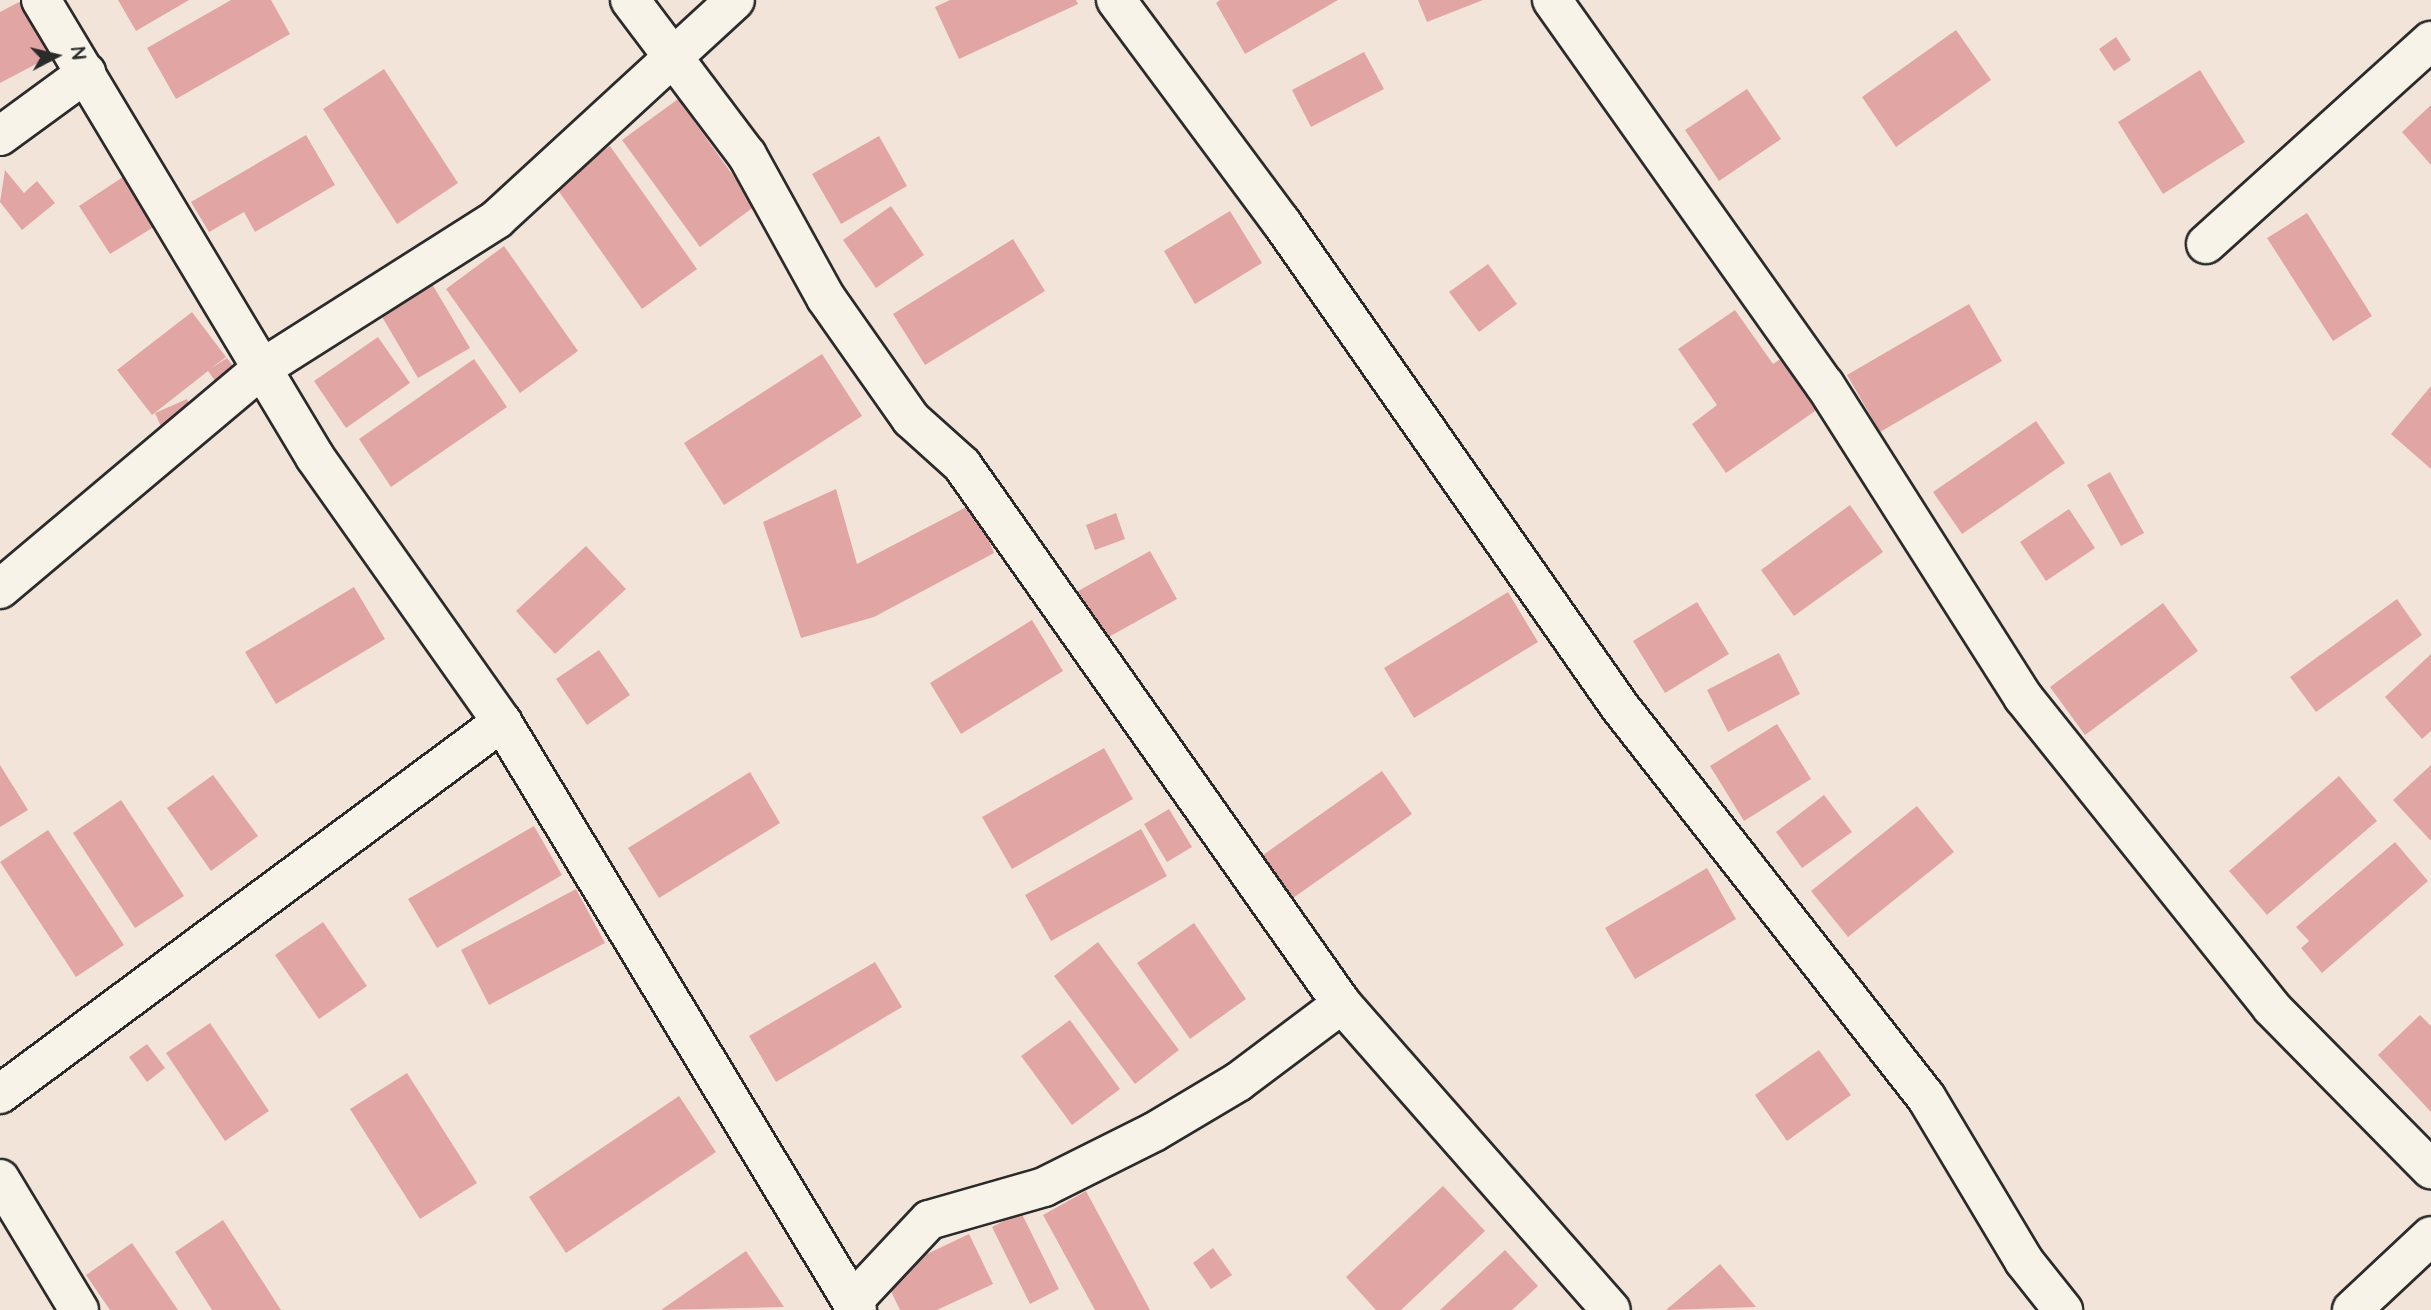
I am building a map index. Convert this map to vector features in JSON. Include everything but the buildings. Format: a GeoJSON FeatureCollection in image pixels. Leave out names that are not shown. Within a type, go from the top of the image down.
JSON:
{"type":"FeatureCollection","features":[{"type":"Feature","properties":{"kind":"street"},"geometry":{"type":"LineString","coordinates":[[41,0],[264,367],[315,457],[502,722],[855,1306],[929,1220],[1044,1187],[1154,1132],[1238,1082],[1342,1004]]}},
{"type":"Feature","properties":{"kind":"street"},"geometry":{"type":"LineString","coordinates":[[631,0],[668,57],[747,155],[826,298],[911,419],[962,465],[1342,1004],[1611,1310]]}},
{"type":"Feature","properties":{"kind":"street"},"geometry":{"type":"LineString","coordinates":[[0,589],[264,367],[497,219],[668,57],[735,0]]}},
{"type":"Feature","properties":{"kind":"street"},"geometry":{"type":"LineString","coordinates":[[1116,0],[1289,233],[1620,707],[1926,1097],[2024,1261],[2063,1310]]}},
{"type":"Feature","properties":{"kind":"street"},"geometry":{"type":"LineString","coordinates":[[1552,0],[1825,385],[2023,697],[2271,1007],[2431,1169]]}},
{"type":"Feature","properties":{"kind":"street"},"geometry":{"type":"LineString","coordinates":[[2206,244],[2431,41]]}},
{"type":"Feature","properties":{"kind":"street"},"geometry":{"type":"LineString","coordinates":[[0,136],[86,73]]}},
{"type":"Feature","properties":{"kind":"street"},"geometry":{"type":"LineString","coordinates":[[0,1094],[502,722]]}},
{"type":"Feature","properties":{"kind":"street"},"geometry":{"type":"LineString","coordinates":[[0,1179],[79,1310]]}},
{"type":"Feature","properties":{"kind":"street"},"geometry":{"type":"LineString","coordinates":[[2352,1310],[2431,1236]]}}]}
